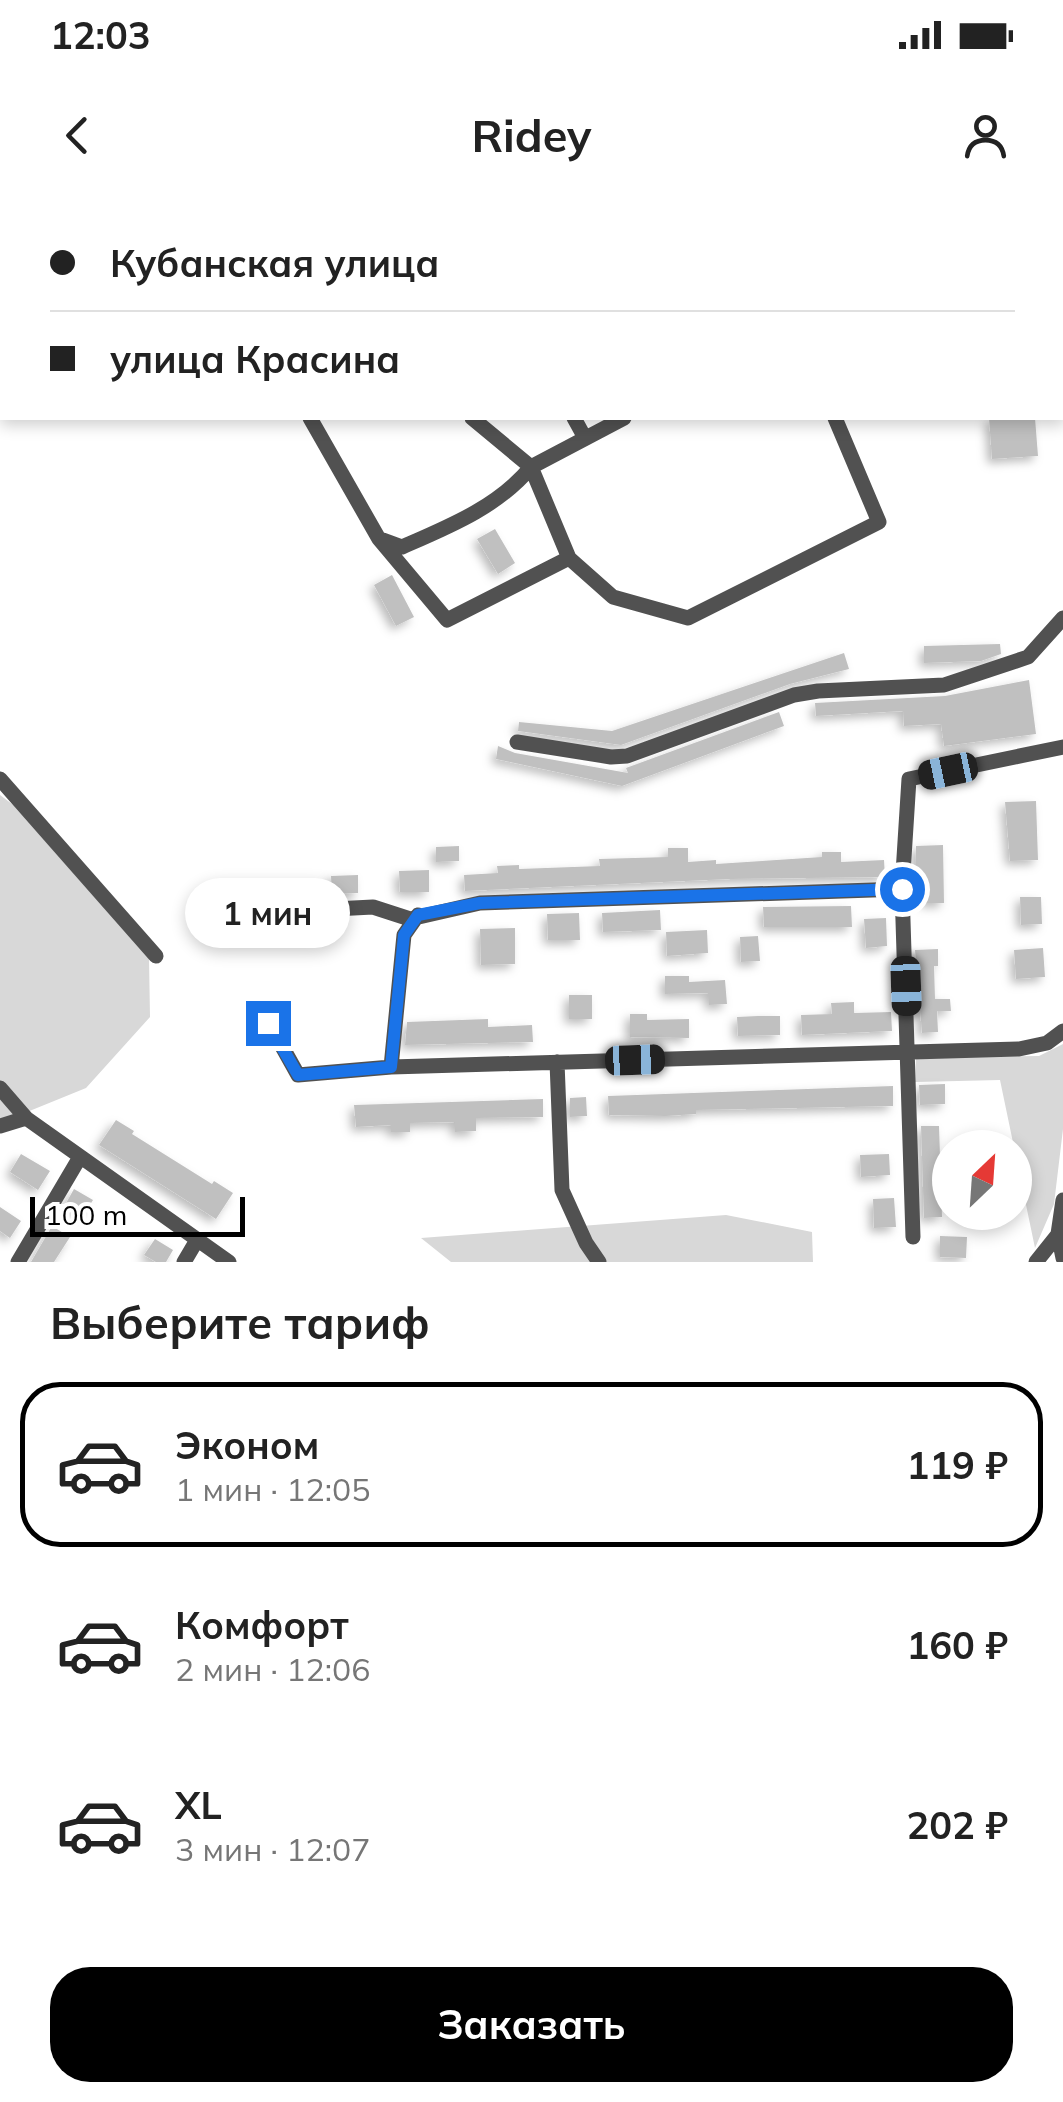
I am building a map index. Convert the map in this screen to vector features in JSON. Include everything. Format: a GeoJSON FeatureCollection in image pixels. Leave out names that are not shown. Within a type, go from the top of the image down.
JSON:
{"type":"FeatureCollection","features":[{"type":"Feature","properties":{"kind":"street"},"geometry":{"type":"LineString","coordinates":[[311,420],[379,538],[447,620],[570,558]]}},
{"type":"Feature","properties":{"kind":"street"},"geometry":{"type":"LineString","coordinates":[[474,420],[531,467],[570,558],[613,598],[688,618],[879,522],[836,420]]}},
{"type":"Feature","properties":{"kind":"street"},"geometry":{"type":"LineString","coordinates":[[575,420],[585,438]]}},
{"type":"Feature","properties":{"kind":"street"},"geometry":{"type":"LineString","coordinates":[[379,538],[402,547],[460,522],[515,486],[531,467],[620,420]]}},
{"type":"Feature","properties":{"kind":"street"},"geometry":{"type":"LineString","coordinates":[[516,742],[611,758],[627,756],[794,695],[818,690],[944,685],[1028,657],[1063,618]]}},
{"type":"Feature","properties":{"kind":"street"},"geometry":{"type":"LineString","coordinates":[[913,1238],[902,889],[909,779],[1063,747]]}},
{"type":"Feature","properties":{"kind":"street"},"geometry":{"type":"LineString","coordinates":[[0,779],[156,956]]}},
{"type":"Feature","properties":{"kind":"street"},"geometry":{"type":"LineString","coordinates":[[334,909],[374,907],[410,919],[480,903],[902,889]]}},
{"type":"Feature","properties":{"kind":"street"},"geometry":{"type":"LineString","coordinates":[[391,1067],[404,935],[418,915]]}},
{"type":"Feature","properties":{"kind":"street"},"geometry":{"type":"LineString","coordinates":[[268,1023],[298,1075],[391,1067],[1019,1049],[1047,1042],[1063,1031]]}},
{"type":"Feature","properties":{"kind":"street"},"geometry":{"type":"LineString","coordinates":[[557,1062],[562,1190],[599,1262]]}},
{"type":"Feature","properties":{"kind":"street"},"geometry":{"type":"LineString","coordinates":[[0,1088],[26,1118],[228,1262]]}},
{"type":"Feature","properties":{"kind":"street"},"geometry":{"type":"LineString","coordinates":[[0,1126],[26,1118]]}},
{"type":"Feature","properties":{"kind":"street"},"geometry":{"type":"LineString","coordinates":[[18,1262],[80,1156]]}},
{"type":"Feature","properties":{"kind":"street"},"geometry":{"type":"LineString","coordinates":[[1063,1200],[1063,1258]]}},
{"type":"Feature","properties":{"kind":"street"},"geometry":{"type":"LineString","coordinates":[[1036,1262],[1060,1232]]}},
{"type":"Feature","properties":{"kind":"street"},"geometry":{"type":"LineString","coordinates":[[184,1262],[196,1240]]}},
{"type":"Feature","properties":{"kind":"shaded area"},"geometry":{"type":"Polygon","coordinates":[[[0,795],[149,958],[150,1017],[86,1088],[0,1123],[0,795]]]}},
{"type":"Feature","properties":{"kind":"shaded area"},"geometry":{"type":"Polygon","coordinates":[[[1063,1044],[1063,1129],[1054,1204],[1035,1248],[1031,1230],[1032,1130],[1010,1130],[1000,1080],[915,1082],[916,1058],[1039,1056],[1063,1044]]]}},
{"type":"Feature","properties":{"kind":"shaded area"},"geometry":{"type":"Polygon","coordinates":[[[726,1215],[812,1232],[813,1262],[451,1262],[421,1238],[726,1215]]]}},
{"type":"Feature","properties":{"kind":"building"},"geometry":{"type":"Polygon","coordinates":[[[989,420],[1035,420],[1038,456],[992,459],[989,420]]]}},
{"type":"Feature","properties":{"kind":"building"},"geometry":{"type":"Polygon","coordinates":[[[495,529],[515,563],[498,574],[477,539],[495,529]]]}},
{"type":"Feature","properties":{"kind":"building"},"geometry":{"type":"Polygon","coordinates":[[[392,575],[414,617],[396,626],[374,585],[392,575]]]}},
{"type":"Feature","properties":{"kind":"building"},"geometry":{"type":"Polygon","coordinates":[[[1000,644],[1001,654],[981,661],[924,663],[924,646],[1000,644]]]}},
{"type":"Feature","properties":{"kind":"building"},"geometry":{"type":"Polygon","coordinates":[[[844,653],[849,669],[790,684],[621,745],[518,731],[519,722],[612,731],[844,653]]]}},
{"type":"Feature","properties":{"kind":"building"},"geometry":{"type":"Polygon","coordinates":[[[1029,680],[1036,734],[944,746],[941,724],[904,726],[903,711],[816,716],[815,703],[945,696],[1029,680]]]}},
{"type":"Feature","properties":{"kind":"building"},"geometry":{"type":"Polygon","coordinates":[[[779,712],[784,726],[622,786],[496,759],[498,746],[515,753],[628,773],[626,768],[779,712]]]}},
{"type":"Feature","properties":{"kind":"building"},"geometry":{"type":"Polygon","coordinates":[[[1036,801],[1038,860],[1010,861],[1005,802],[1036,801]]]}},
{"type":"Feature","properties":{"kind":"building"},"geometry":{"type":"Polygon","coordinates":[[[943,845],[944,903],[925,903],[925,896],[914,896],[916,846],[943,845]]]}},
{"type":"Feature","properties":{"kind":"building"},"geometry":{"type":"Polygon","coordinates":[[[459,846],[459,861],[436,862],[436,847],[459,846]]]}},
{"type":"Feature","properties":{"kind":"building"},"geometry":{"type":"Polygon","coordinates":[[[668,848],[688,848],[688,862],[716,860],[716,864],[822,857],[822,852],[841,852],[841,862],[884,860],[885,877],[730,879],[465,891],[464,875],[498,873],[497,866],[600,866],[599,859],[668,857],[668,848]]]}},
{"type":"Feature","properties":{"kind":"building"},"geometry":{"type":"Polygon","coordinates":[[[429,870],[429,892],[400,892],[399,871],[429,870]]]}},
{"type":"Feature","properties":{"kind":"building"},"geometry":{"type":"Polygon","coordinates":[[[358,875],[358,893],[332,894],[331,876],[358,875]]]}},
{"type":"Feature","properties":{"kind":"building"},"geometry":{"type":"Polygon","coordinates":[[[1020,897],[1041,897],[1042,924],[1021,925],[1020,897]]]}},
{"type":"Feature","properties":{"kind":"building"},"geometry":{"type":"Polygon","coordinates":[[[851,906],[852,927],[764,927],[763,907],[851,906]]]}},
{"type":"Feature","properties":{"kind":"building"},"geometry":{"type":"Polygon","coordinates":[[[660,910],[661,930],[603,932],[602,913],[660,910]]]}},
{"type":"Feature","properties":{"kind":"building"},"geometry":{"type":"Polygon","coordinates":[[[579,913],[580,940],[548,940],[547,914],[579,913]]]}},
{"type":"Feature","properties":{"kind":"building"},"geometry":{"type":"Polygon","coordinates":[[[886,918],[887,946],[866,948],[864,919],[886,918]]]}},
{"type":"Feature","properties":{"kind":"building"},"geometry":{"type":"Polygon","coordinates":[[[515,928],[515,964],[481,965],[480,929],[515,928]]]}},
{"type":"Feature","properties":{"kind":"building"},"geometry":{"type":"Polygon","coordinates":[[[707,930],[708,953],[667,956],[666,932],[707,930]]]}},
{"type":"Feature","properties":{"kind":"building"},"geometry":{"type":"Polygon","coordinates":[[[758,936],[760,961],[741,962],[740,937],[758,936]]]}},
{"type":"Feature","properties":{"kind":"building"},"geometry":{"type":"Polygon","coordinates":[[[1043,948],[1045,977],[1016,979],[1014,950],[1043,948]]]}},
{"type":"Feature","properties":{"kind":"building"},"geometry":{"type":"Polygon","coordinates":[[[938,949],[935,999],[950,999],[951,1011],[937,1011],[938,1032],[922,1033],[915,950],[938,949]]]}},
{"type":"Feature","properties":{"kind":"building"},"geometry":{"type":"Polygon","coordinates":[[[665,976],[689,976],[689,982],[725,980],[727,1004],[709,1005],[709,993],[665,994],[665,976]]]}},
{"type":"Feature","properties":{"kind":"building"},"geometry":{"type":"Polygon","coordinates":[[[569,995],[592,995],[592,1019],[569,1019],[569,995]]]}},
{"type":"Feature","properties":{"kind":"building"},"geometry":{"type":"Polygon","coordinates":[[[854,1002],[854,1013],[891,1012],[892,1031],[802,1035],[801,1015],[832,1014],[831,1003],[854,1002]]]}},
{"type":"Feature","properties":{"kind":"building"},"geometry":{"type":"Polygon","coordinates":[[[630,1014],[647,1014],[647,1020],[689,1019],[689,1038],[630,1037],[630,1014]]]}},
{"type":"Feature","properties":{"kind":"building"},"geometry":{"type":"Polygon","coordinates":[[[780,1016],[780,1035],[738,1036],[737,1017],[780,1016]]]}},
{"type":"Feature","properties":{"kind":"building"},"geometry":{"type":"Polygon","coordinates":[[[488,1019],[488,1027],[532,1025],[533,1042],[405,1045],[407,1022],[488,1019]]]}},
{"type":"Feature","properties":{"kind":"building"},"geometry":{"type":"Polygon","coordinates":[[[945,1084],[945,1104],[920,1105],[919,1085],[945,1084]]]}},
{"type":"Feature","properties":{"kind":"building"},"geometry":{"type":"Polygon","coordinates":[[[893,1086],[893,1106],[609,1115],[608,1096],[893,1086]]]}},
{"type":"Feature","properties":{"kind":"building"},"geometry":{"type":"Polygon","coordinates":[[[586,1097],[587,1116],[570,1117],[570,1098],[586,1097]]]}},
{"type":"Feature","properties":{"kind":"building"},"geometry":{"type":"Polygon","coordinates":[[[543,1099],[543,1117],[476,1118],[476,1131],[455,1132],[455,1122],[410,1123],[410,1132],[391,1132],[391,1125],[356,1127],[354,1105],[543,1099]]]}},
{"type":"Feature","properties":{"kind":"building"},"geometry":{"type":"Polygon","coordinates":[[[116,1120],[212,1184],[214,1181],[233,1193],[216,1219],[99,1145],[116,1120]]]}},
{"type":"Feature","properties":{"kind":"building"},"geometry":{"type":"Polygon","coordinates":[[[921,1126],[939,1126],[939,1130],[932,1130],[932,1218],[924,1218],[921,1126]]]}},
{"type":"Feature","properties":{"kind":"building"},"geometry":{"type":"Polygon","coordinates":[[[21,1154],[50,1171],[38,1190],[10,1172],[21,1154]]]}},
{"type":"Feature","properties":{"kind":"building"},"geometry":{"type":"Polygon","coordinates":[[[889,1154],[890,1175],[861,1177],[860,1155],[889,1154]]]}},
{"type":"Feature","properties":{"kind":"building"},"geometry":{"type":"Polygon","coordinates":[[[74,1189],[93,1200],[83,1216],[65,1205],[74,1189]]]}},
{"type":"Feature","properties":{"kind":"building"},"geometry":{"type":"Polygon","coordinates":[[[894,1198],[896,1227],[874,1228],[873,1199],[894,1198]]]}},
{"type":"Feature","properties":{"kind":"building"},"geometry":{"type":"Polygon","coordinates":[[[0,1207],[21,1221],[10,1238],[0,1231],[0,1207]]]}},
{"type":"Feature","properties":{"kind":"building"},"geometry":{"type":"Polygon","coordinates":[[[52,1226],[70,1237],[54,1262],[31,1262],[52,1226]]]}},
{"type":"Feature","properties":{"kind":"building"},"geometry":{"type":"Polygon","coordinates":[[[940,1236],[967,1237],[966,1258],[940,1257],[940,1236]]]}},
{"type":"Feature","properties":{"kind":"building"},"geometry":{"type":"Polygon","coordinates":[[[155,1239],[173,1250],[166,1262],[156,1262],[144,1255],[155,1239]]]}},
{"type":"Feature","properties":{"kind":"route"},"geometry":{"type":"LineString","coordinates":[[268,1023],[298,1075],[391,1067],[404,935],[418,915],[480,903],[902,889]]}}]}
